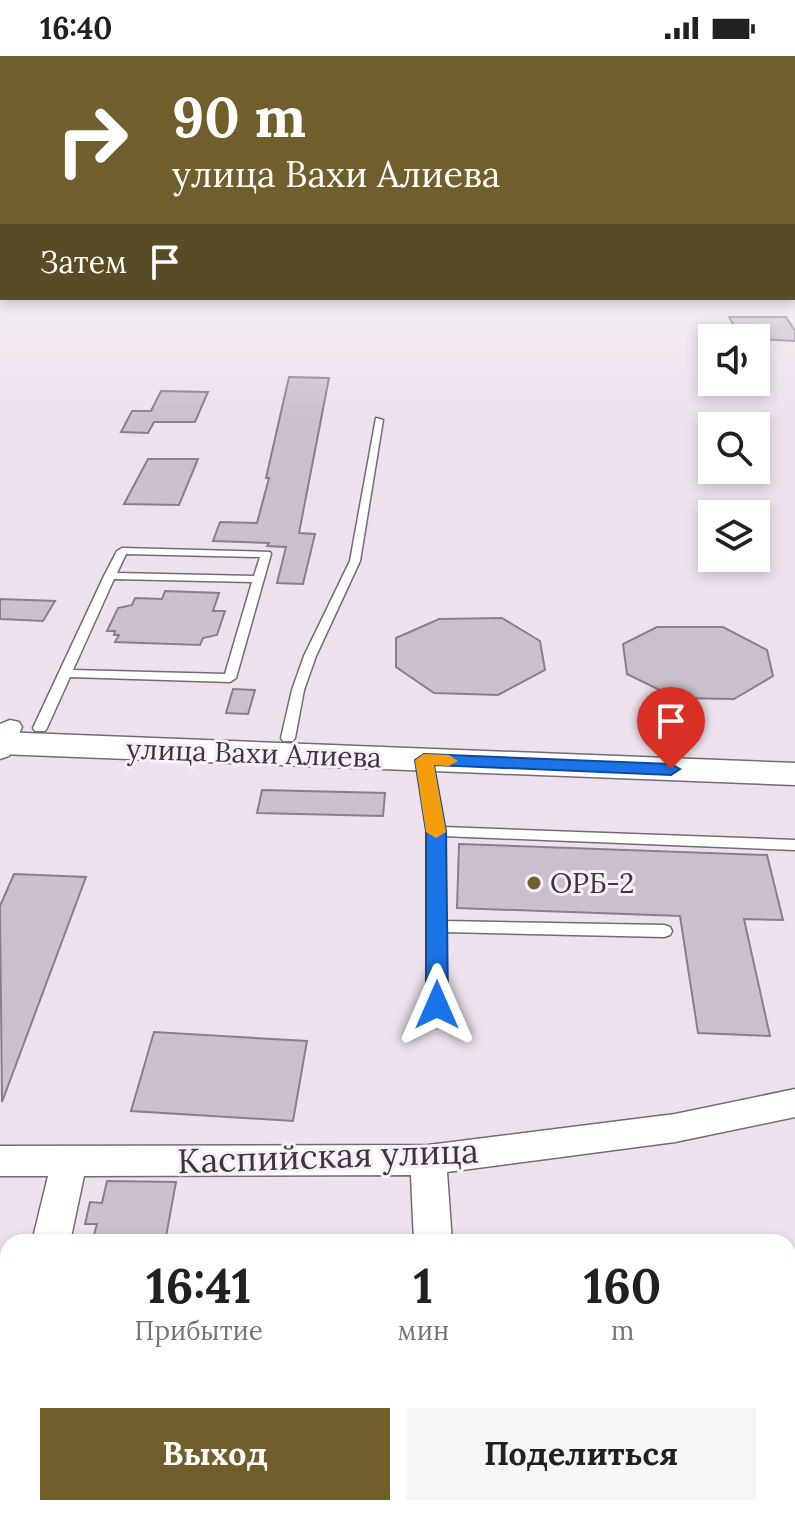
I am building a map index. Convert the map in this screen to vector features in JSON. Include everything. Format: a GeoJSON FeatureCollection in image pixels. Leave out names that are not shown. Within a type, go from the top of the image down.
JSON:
{"type":"FeatureCollection","features":[{"type":"Feature","properties":{"kind":"main road","name":"улица Вахи Алиева"},"geometry":{"type":"LineString","coordinates":[[9,736],[288,738],[795,756]]}},
{"type":"Feature","properties":{"kind":"main road","name":"улица Вахи Алиева"},"geometry":{"type":"LineString","coordinates":[[9,736],[424,760],[795,774]]}},
{"type":"Feature","properties":{"kind":"street","name":"Каспийская улица"},"geometry":{"type":"LineString","coordinates":[[0,1161],[428,1160],[675,1128],[794,1106]]}},
{"type":"Feature","properties":{"kind":"street"},"geometry":{"type":"LineString","coordinates":[[428,1160],[433,1234]]}},
{"type":"Feature","properties":{"kind":"street"},"geometry":{"type":"LineString","coordinates":[[53,1234],[69,1161]]}},
{"type":"Feature","properties":{"kind":"lane"},"geometry":{"type":"LineString","coordinates":[[288,738],[306,667],[355,561],[379,420]]}},
{"type":"Feature","properties":{"kind":"lane"},"geometry":{"type":"LineString","coordinates":[[9,736],[65,673],[122,551],[266,554],[230,678],[65,673]]}},
{"type":"Feature","properties":{"kind":"lane"},"geometry":{"type":"LineString","coordinates":[[110,576],[259,579]]}},
{"type":"Feature","properties":{"kind":"lane"},"geometry":{"type":"LineString","coordinates":[[424,760],[436,831],[437,1005]]}},
{"type":"Feature","properties":{"kind":"lane"},"geometry":{"type":"LineString","coordinates":[[436,831],[795,845]]}},
{"type":"Feature","properties":{"kind":"lane"},"geometry":{"type":"LineString","coordinates":[[436,926],[664,931]]}},
{"type":"Feature","properties":{"kind":"building"},"geometry":{"type":"Polygon","coordinates":[[[729,317],[786,317],[795,331],[795,341],[770,340],[770,324],[733,324],[729,317]]]}},
{"type":"Feature","properties":{"kind":"building"},"geometry":{"type":"Polygon","coordinates":[[[289,377],[329,378],[299,533],[315,534],[303,584],[277,583],[286,547],[267,546],[269,543],[213,541],[220,522],[257,523],[289,377]]]}},
{"type":"Feature","properties":{"kind":"building"},"geometry":{"type":"Polygon","coordinates":[[[161,391],[208,392],[195,422],[154,422],[148,433],[121,432],[132,411],[151,411],[161,391]]]}},
{"type":"Feature","properties":{"kind":"building"},"geometry":{"type":"Polygon","coordinates":[[[148,459],[198,459],[179,505],[124,504],[148,459]]]}},
{"type":"Feature","properties":{"kind":"building"},"geometry":{"type":"Polygon","coordinates":[[[165,591],[219,593],[213,611],[225,611],[217,635],[203,638],[200,645],[115,642],[119,635],[114,635],[115,631],[107,631],[118,608],[132,605],[135,598],[162,599],[165,591]]]}},
{"type":"Feature","properties":{"kind":"building"},"geometry":{"type":"Polygon","coordinates":[[[0,599],[55,601],[43,621],[0,619],[0,599]]]}},
{"type":"Feature","properties":{"kind":"building"},"geometry":{"type":"Polygon","coordinates":[[[502,618],[540,641],[545,670],[498,695],[434,693],[396,667],[396,638],[439,619],[502,618]]]}},
{"type":"Feature","properties":{"kind":"building"},"geometry":{"type":"Polygon","coordinates":[[[657,627],[723,627],[767,650],[773,676],[734,699],[676,698],[627,674],[623,644],[657,627]]]}},
{"type":"Feature","properties":{"kind":"building"},"geometry":{"type":"Polygon","coordinates":[[[233,689],[255,690],[248,714],[226,713],[233,689]]]}},
{"type":"Feature","properties":{"kind":"building"},"geometry":{"type":"Polygon","coordinates":[[[262,790],[385,793],[383,816],[257,813],[262,790]]]}},
{"type":"Feature","properties":{"kind":"building"},"geometry":{"type":"Polygon","coordinates":[[[459,844],[767,855],[783,920],[744,919],[770,1036],[698,1033],[680,916],[457,908],[459,844]]]}},
{"type":"Feature","properties":{"kind":"building"},"geometry":{"type":"Polygon","coordinates":[[[14,874],[86,877],[2,1102],[0,906],[14,874]]]}},
{"type":"Feature","properties":{"kind":"building"},"geometry":{"type":"Polygon","coordinates":[[[154,1032],[307,1041],[293,1121],[131,1111],[154,1032]]]}},
{"type":"Feature","properties":{"kind":"building"},"geometry":{"type":"Polygon","coordinates":[[[107,1181],[176,1182],[166,1234],[94,1234],[97,1224],[85,1224],[90,1202],[102,1203],[107,1181]]]}},
{"type":"Feature","properties":{"kind":"slow traffic"},"geometry":{"type":"LineString","coordinates":[[436,832],[424,760],[449,761]]}},
{"type":"Feature","properties":{"kind":"place","name":"ОРБ-2"},"geometry":{"type":"Point","coordinates":[534,883]}},
{"type":"Feature","properties":{"kind":"route"},"geometry":{"type":"LineString","coordinates":[[437,1005],[436,831],[424,760],[671,769]]}}]}
